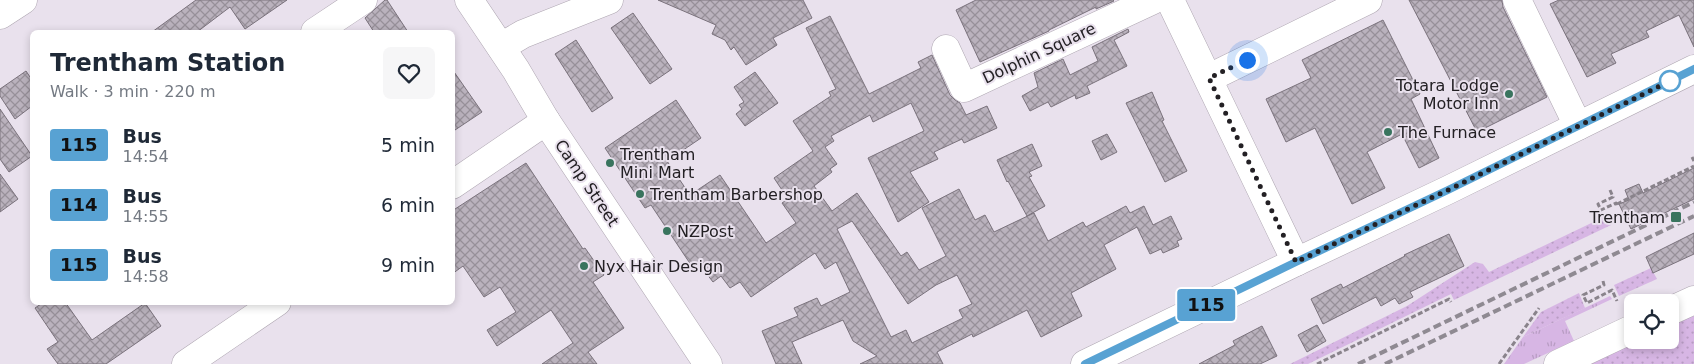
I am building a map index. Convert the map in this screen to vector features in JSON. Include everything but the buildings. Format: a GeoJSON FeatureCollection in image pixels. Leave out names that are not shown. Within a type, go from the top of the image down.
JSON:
{"type":"FeatureCollection","features":[{"type":"Feature","properties":{"kind":"street"},"geometry":{"type":"LineString","coordinates":[[0,15],[23,0]]}},
{"type":"Feature","properties":{"kind":"street"},"geometry":{"type":"LineString","coordinates":[[318,30],[363,0]]}},
{"type":"Feature","properties":{"kind":"street","name":"Camp Street"},"geometry":{"type":"LineString","coordinates":[[469,0],[501,47],[546,121],[708,364]]}},
{"type":"Feature","properties":{"kind":"street"},"geometry":{"type":"LineString","coordinates":[[501,47],[523,34],[608,0]]}},
{"type":"Feature","properties":{"kind":"street","name":"Dolphin Square"},"geometry":{"type":"LineString","coordinates":[[946,49],[964,88],[1153,0]]}},
{"type":"Feature","properties":{"kind":"street"},"geometry":{"type":"LineString","coordinates":[[1170,0],[1296,262]]}},
{"type":"Feature","properties":{"kind":"street"},"geometry":{"type":"LineString","coordinates":[[1209,78],[1368,0]]}},
{"type":"Feature","properties":{"kind":"street"},"geometry":{"type":"LineString","coordinates":[[1517,0],[1578,126]]}},
{"type":"Feature","properties":{"kind":"street"},"geometry":{"type":"LineString","coordinates":[[1084,364],[1448,190],[1694,69]]}},
{"type":"Feature","properties":{"kind":"street"},"geometry":{"type":"LineString","coordinates":[[455,183],[546,121]]}},
{"type":"Feature","properties":{"kind":"street"},"geometry":{"type":"LineString","coordinates":[[1679,307],[1694,300]]}},
{"type":"Feature","properties":{"kind":"street"},"geometry":{"type":"LineString","coordinates":[[186,364],[273,305]]}},
{"type":"Feature","properties":{"kind":"street"},"geometry":{"type":"LineString","coordinates":[[1558,364],[1624,333]]}},
{"type":"Feature","properties":{"kind":"path"},"geometry":{"type":"LineString","coordinates":[[1692,157],[1694,161]]}},
{"type":"Feature","properties":{"kind":"path"},"geometry":{"type":"LineString","coordinates":[[1610,190],[1613,197],[1598,204],[1601,210],[1617,205],[1694,166]]}},
{"type":"Feature","properties":{"kind":"path"},"geometry":{"type":"LineString","coordinates":[[1603,281],[1604,285],[1584,295],[1587,303],[1612,290],[1618,301]]}},
{"type":"Feature","properties":{"kind":"path"},"geometry":{"type":"LineString","coordinates":[[1317,364],[1449,299],[1451,302]]}},
{"type":"Feature","properties":{"kind":"path"},"geometry":{"type":"LineString","coordinates":[[1499,364],[1539,308]]}},
{"type":"Feature","properties":{"kind":"green space"},"geometry":{"type":"Polygon","coordinates":[[[1606,216],[1611,225],[1454,300],[1451,294],[1308,364],[1290,364],[1407,306],[1475,262],[1483,264],[1489,272],[1606,216]]]}},
{"type":"Feature","properties":{"kind":"green space"},"geometry":{"type":"Polygon","coordinates":[[[1651,268],[1657,279],[1619,296],[1614,285],[1651,268]]]}},
{"type":"Feature","properties":{"kind":"green space"},"geometry":{"type":"Polygon","coordinates":[[[1579,293],[1585,308],[1523,337],[1541,312],[1579,293]]]}},
{"type":"Feature","properties":{"kind":"green space"},"geometry":{"type":"Polygon","coordinates":[[[1610,296],[1612,299],[1565,321],[1574,341],[1524,364],[1504,364],[1523,337],[1610,296]]]}},
{"type":"Feature","properties":{"kind":"green space"},"geometry":{"type":"Polygon","coordinates":[[[1694,314],[1694,364],[1588,364],[1624,347],[1624,349],[1679,349],[1679,321],[1694,314]]]}},
{"type":"Feature","properties":{"kind":"railway"},"geometry":{"type":"LineString","coordinates":[[1358,364],[1694,202]]}},
{"type":"Feature","properties":{"kind":"railway"},"geometry":{"type":"LineString","coordinates":[[1385,364],[1694,216]]}},
{"type":"Feature","properties":{"kind":"bus line","name":"115"},"geometry":{"type":"LineString","coordinates":[[1085,364],[1448,190],[1694,69]]}},
{"type":"Feature","properties":{"kind":"place","name":"Totara Lodge Motor Inn"},"geometry":{"type":"Point","coordinates":[1509,94]}},
{"type":"Feature","properties":{"kind":"place","name":"The Furnace"},"geometry":{"type":"Point","coordinates":[1388,132]}},
{"type":"Feature","properties":{"kind":"place","name":"Trentham Mini Mart"},"geometry":{"type":"Point","coordinates":[610,163]}},
{"type":"Feature","properties":{"kind":"place","name":"Trentham Barbershop"},"geometry":{"type":"Point","coordinates":[640,194]}},
{"type":"Feature","properties":{"kind":"place","name":"Trentham"},"geometry":{"type":"Point","coordinates":[1676,217]}},
{"type":"Feature","properties":{"kind":"place","name":"NZPost"},"geometry":{"type":"Point","coordinates":[667,231]}},
{"type":"Feature","properties":{"kind":"place","name":"Nyx Hair Design"},"geometry":{"type":"Point","coordinates":[584,266]}},
{"type":"Feature","properties":{"kind":"route"},"geometry":{"type":"LineString","coordinates":[[1247,60],[1209,78],[1296,262],[1670,81]]}}]}
